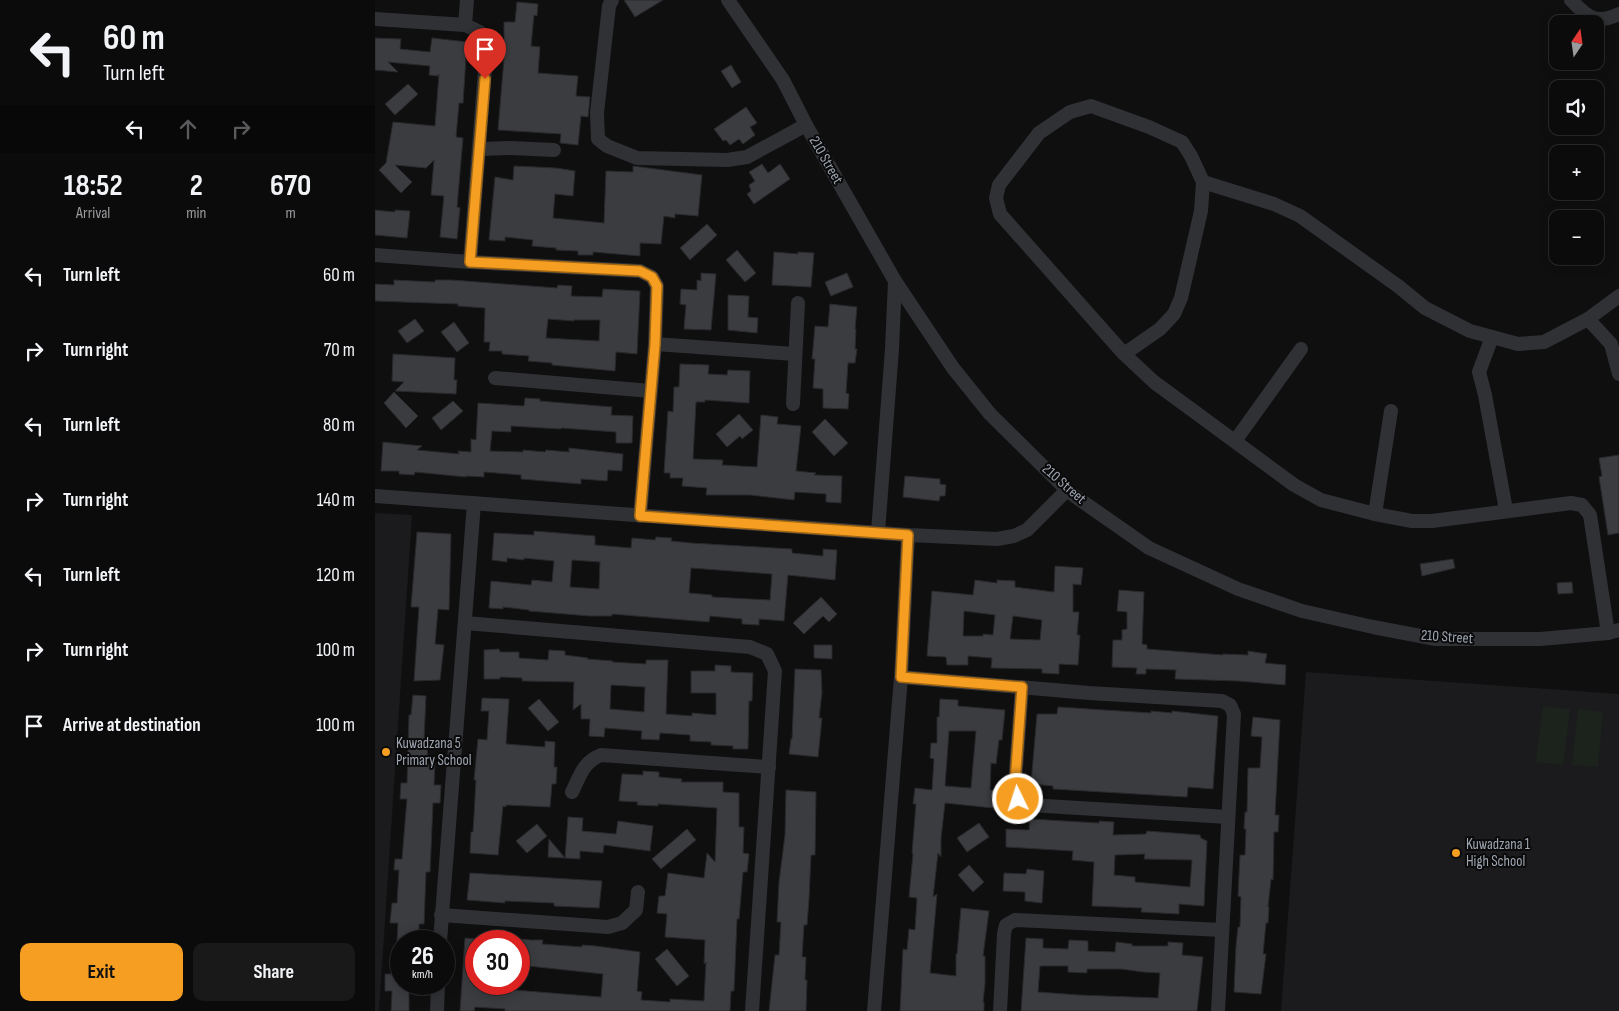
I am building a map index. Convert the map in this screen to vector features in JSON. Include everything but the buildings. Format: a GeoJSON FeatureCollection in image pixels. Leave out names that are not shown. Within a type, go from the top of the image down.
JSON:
{"type":"FeatureCollection","features":[{"type":"Feature","properties":{"kind":"street"},"geometry":{"type":"LineString","coordinates":[[465,25],[467,0]]}},
{"type":"Feature","properties":{"kind":"street"},"geometry":{"type":"LineString","coordinates":[[612,0],[609,6],[597,113],[598,139],[607,146],[637,158],[727,160],[747,157],[806,125]]}},
{"type":"Feature","properties":{"kind":"street","name":"210 Street"},"geometry":{"type":"LineString","coordinates":[[728,0],[783,80],[806,125],[895,281],[925,328],[970,391],[990,414],[1067,490],[1158,552],[1238,589],[1302,611],[1436,639],[1540,639],[1614,632]]}},
{"type":"Feature","properties":{"kind":"street"},"geometry":{"type":"LineString","coordinates":[[1571,0],[1583,13],[1594,19],[1607,20],[1619,14]]}},
{"type":"Feature","properties":{"kind":"street"},"geometry":{"type":"LineString","coordinates":[[375,19],[465,25],[480,32],[487,44],[470,262]]}},
{"type":"Feature","properties":{"kind":"street"},"geometry":{"type":"LineString","coordinates":[[1124,354],[1160,329],[1174,314],[1181,298],[1201,211],[1203,182],[1182,142],[1149,126],[1091,106],[1070,112],[1039,133],[999,185],[996,198],[1000,214],[1124,354],[1154,382],[1294,485],[1321,500],[1412,521],[1571,503],[1582,505],[1590,515],[1614,632]]}},
{"type":"Feature","properties":{"kind":"street"},"geometry":{"type":"LineString","coordinates":[[480,150],[511,148],[554,150]]}},
{"type":"Feature","properties":{"kind":"street"},"geometry":{"type":"LineString","coordinates":[[1203,182],[1274,204],[1300,216],[1399,286],[1425,308],[1469,332],[1518,344],[1544,342],[1588,320],[1619,296]]}},
{"type":"Feature","properties":{"kind":"street"},"geometry":{"type":"LineString","coordinates":[[375,255],[640,271],[652,277],[657,286],[655,344],[640,516]]}},
{"type":"Feature","properties":{"kind":"street"},"geometry":{"type":"LineString","coordinates":[[878,532],[892,349],[895,281]]}},
{"type":"Feature","properties":{"kind":"street"},"geometry":{"type":"LineString","coordinates":[[793,404],[797,303]]}},
{"type":"Feature","properties":{"kind":"street"},"geometry":{"type":"LineString","coordinates":[[1588,320],[1611,344],[1619,374]]}},
{"type":"Feature","properties":{"kind":"street"},"geometry":{"type":"LineString","coordinates":[[1492,337],[1479,372],[1485,394],[1506,510]]}},
{"type":"Feature","properties":{"kind":"street"},"geometry":{"type":"LineString","coordinates":[[655,344],[795,354]]}},
{"type":"Feature","properties":{"kind":"street"},"geometry":{"type":"LineString","coordinates":[[1235,441],[1301,349]]}},
{"type":"Feature","properties":{"kind":"street"},"geometry":{"type":"LineString","coordinates":[[495,378],[651,391]]}},
{"type":"Feature","properties":{"kind":"street"},"geometry":{"type":"LineString","coordinates":[[1375,514],[1391,410]]}},
{"type":"Feature","properties":{"kind":"street"},"geometry":{"type":"LineString","coordinates":[[375,496],[908,535],[997,539],[1014,536],[1027,530],[1067,490]]}},
{"type":"Feature","properties":{"kind":"street"},"geometry":{"type":"LineString","coordinates":[[440,930],[474,503]]}},
{"type":"Feature","properties":{"kind":"street"},"geometry":{"type":"LineString","coordinates":[[874,1011],[901,677],[908,535]]}},
{"type":"Feature","properties":{"kind":"street"},"geometry":{"type":"LineString","coordinates":[[465,623],[750,647],[767,654],[775,671],[752,1011]]}},
{"type":"Feature","properties":{"kind":"street"},"geometry":{"type":"LineString","coordinates":[[901,677],[1222,701],[1230,705],[1234,714],[1218,1011]]}},
{"type":"Feature","properties":{"kind":"street"},"geometry":{"type":"LineString","coordinates":[[1022,687],[1015,783],[1018,799],[1029,805],[1228,817]]}},
{"type":"Feature","properties":{"kind":"street"},"geometry":{"type":"LineString","coordinates":[[572,792],[586,764],[591,759],[601,755],[769,767]]}},
{"type":"Feature","properties":{"kind":"street"},"geometry":{"type":"LineString","coordinates":[[441,915],[608,927],[622,923],[636,910],[638,892]]}},
{"type":"Feature","properties":{"kind":"street"},"geometry":{"type":"LineString","coordinates":[[1000,1011],[1004,934],[1006,925],[1015,920],[1222,930]]}},
{"type":"Feature","properties":{"kind":"street"},"geometry":{"type":"LineString","coordinates":[[437,1011],[438,995]]}},
{"type":"Feature","properties":{"kind":"shaded area","name":"Kuwadzana 5 Primary School"},"geometry":{"type":"Polygon","coordinates":[[[375,513],[412,515],[379,1011],[375,1011],[375,513]]]}},
{"type":"Feature","properties":{"kind":"shaded area","name":"Kuwadzana 1 High School"},"geometry":{"type":"Polygon","coordinates":[[[1306,672],[1619,694],[1619,1011],[1281,1011],[1306,672]]]}},
{"type":"Feature","properties":{"kind":"shaded area"},"geometry":{"type":"Polygon","coordinates":[[[1543,706],[1570,709],[1563,765],[1536,762],[1543,706]]]}},
{"type":"Feature","properties":{"kind":"shaded area"},"geometry":{"type":"Polygon","coordinates":[[[1578,709],[1603,712],[1598,767],[1572,765],[1578,709]]]}},
{"type":"Feature","properties":{"kind":"place","name":"Kuwadzana 5 Primary School"},"geometry":{"type":"Point","coordinates":[386,752]}},
{"type":"Feature","properties":{"kind":"place","name":"Kuwadzana 1 High School"},"geometry":{"type":"Point","coordinates":[1456,853]}},
{"type":"Feature","properties":{"kind":"route"},"geometry":{"type":"LineString","coordinates":[[485,79],[470,262],[640,271],[652,277],[657,286],[655,344],[640,516],[908,535],[901,677],[1022,687],[1015,783],[1018,799]]}}]}
